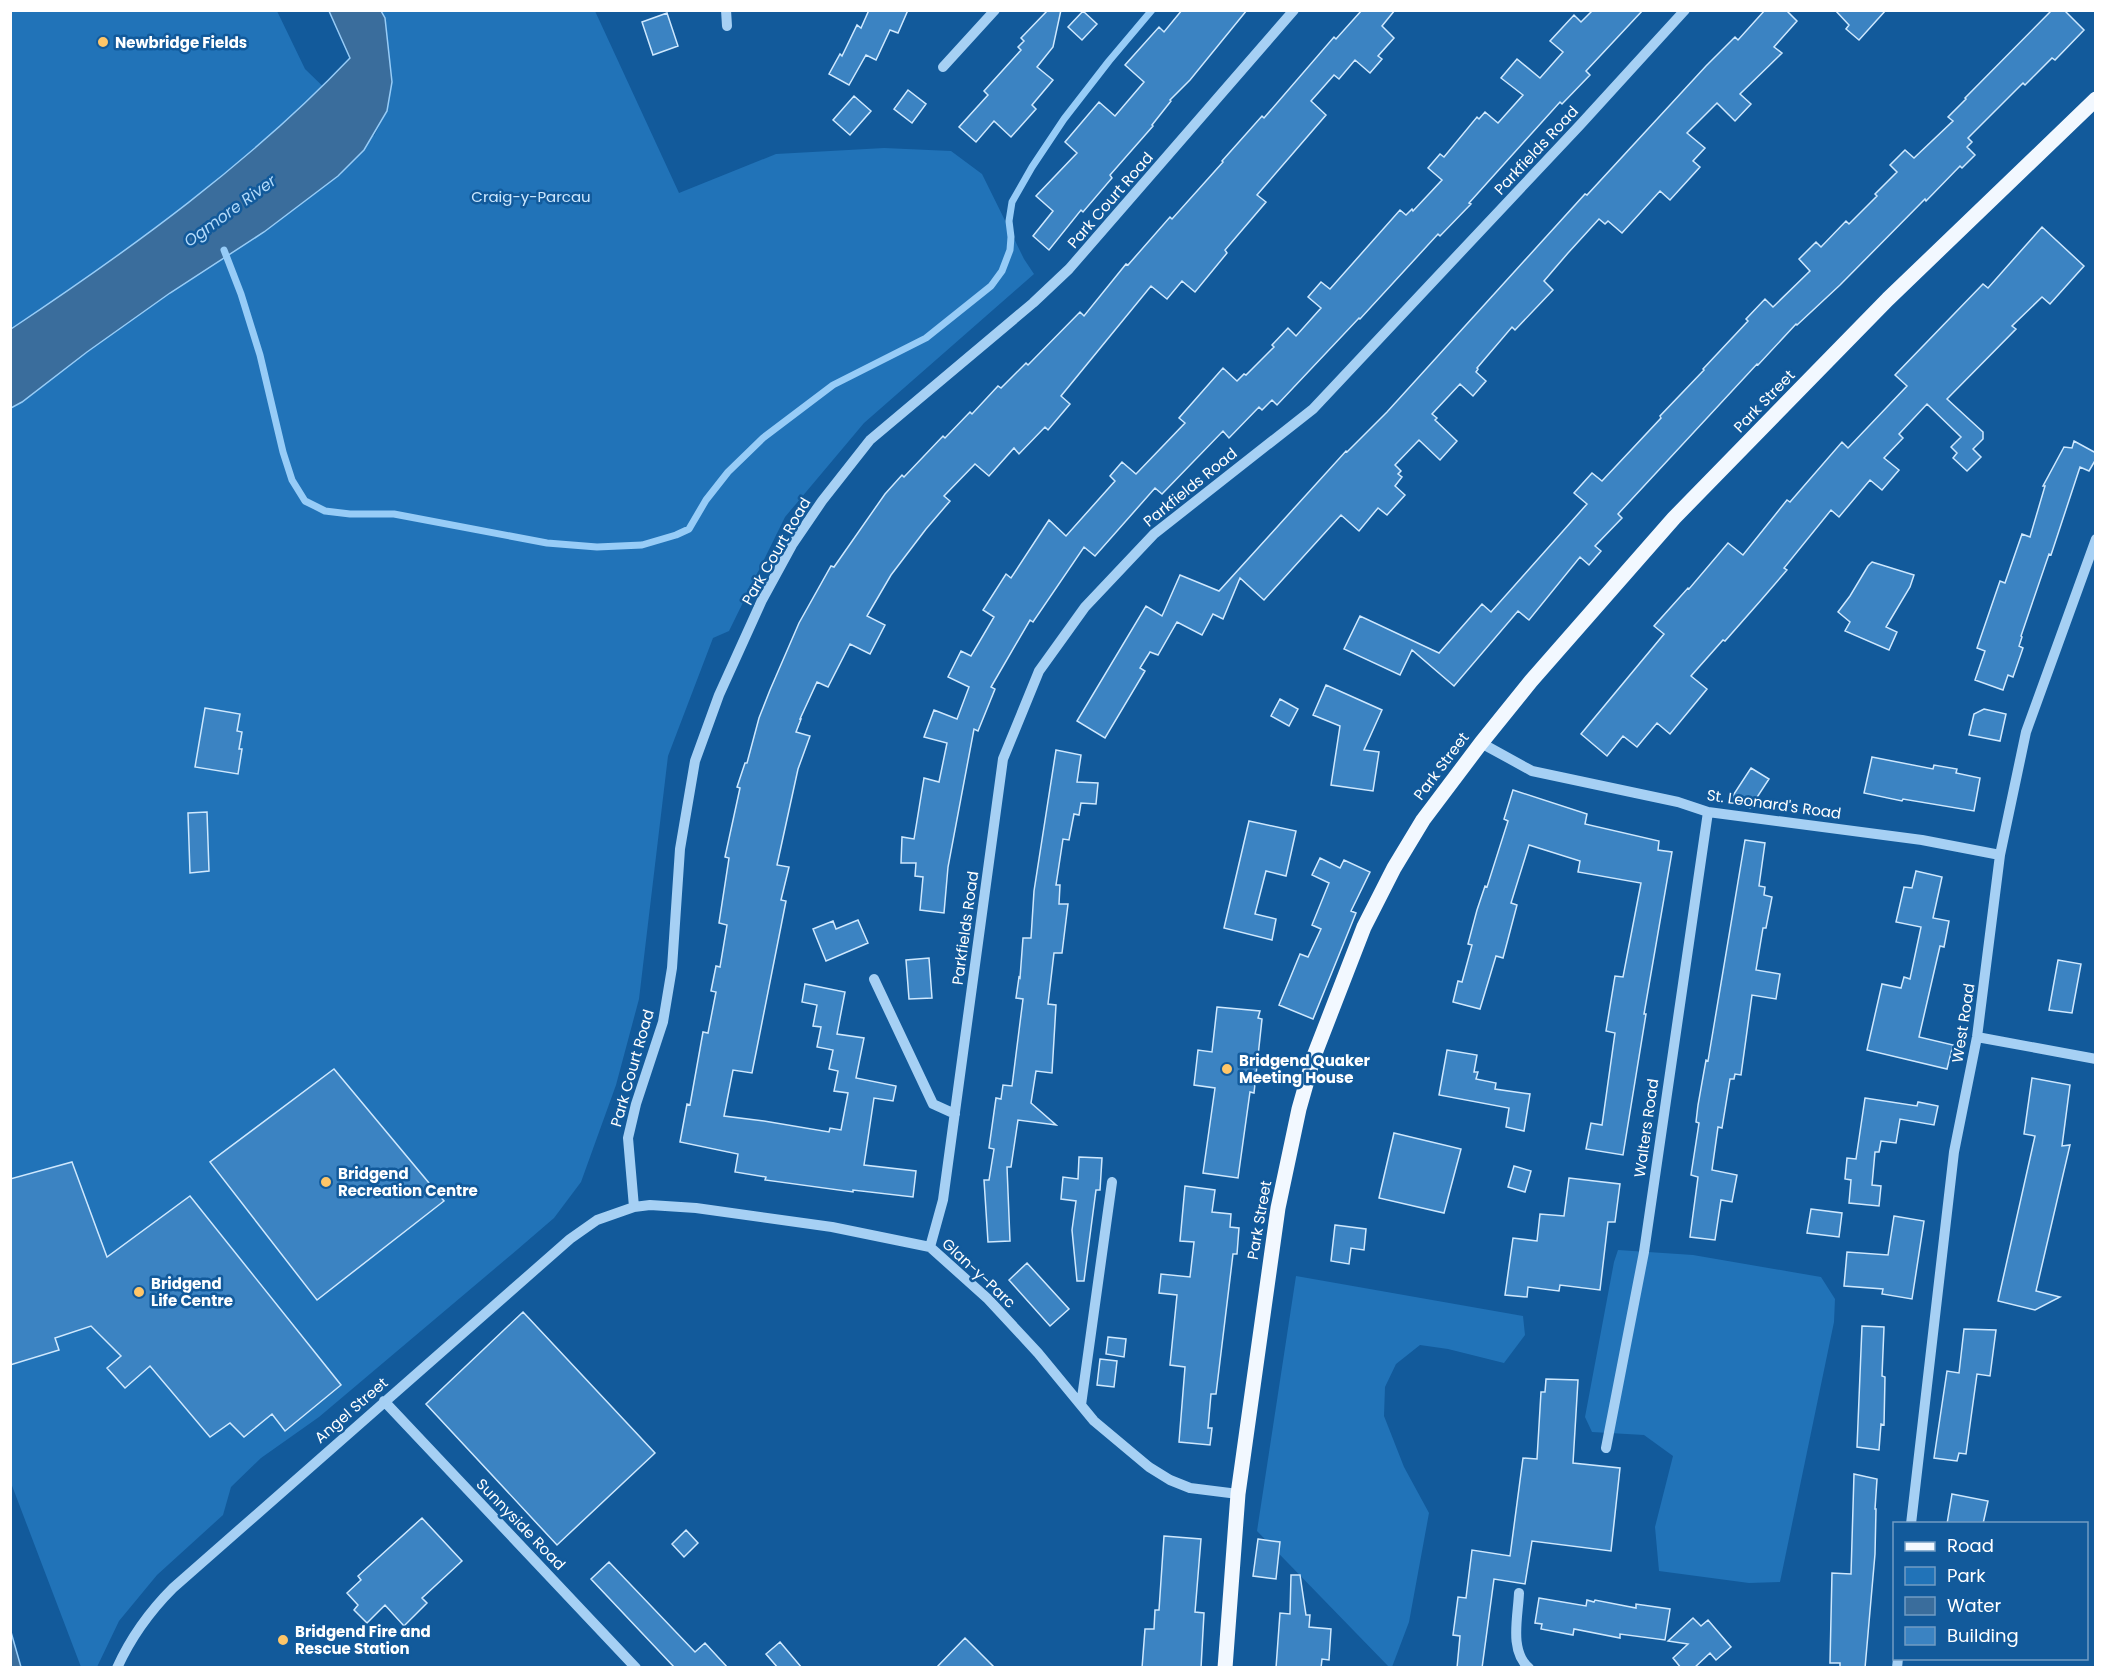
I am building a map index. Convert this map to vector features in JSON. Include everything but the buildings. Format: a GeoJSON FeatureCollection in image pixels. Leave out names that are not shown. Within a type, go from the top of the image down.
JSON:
{"type":"FeatureCollection","features":[{"type":"Feature","properties":{"kind":"main road","name":"Park Street"},"geometry":{"type":"LineString","coordinates":[[1225,1668],[1238,1494],[1278,1208],[1299,1109],[1314,1056],[1364,927],[1394,868],[1424,820],[1480,743],[1531,681],[1674,518],[1888,300],[2096,99]]}},
{"type":"Feature","properties":{"kind":"street"},"geometry":{"type":"LineString","coordinates":[[726,10],[727,26]]}},
{"type":"Feature","properties":{"kind":"street"},"geometry":{"type":"LineString","coordinates":[[943,67],[995,10]]}},
{"type":"Feature","properties":{"kind":"street","name":"Park Court Road"},"geometry":{"type":"LineString","coordinates":[[634,1207],[628,1138],[636,1104],[663,1022],[672,968],[680,849],[694,760],[719,695],[767,591],[792,545],[822,501],[870,440],[1033,303],[1069,269],[1294,10]]}},
{"type":"Feature","properties":{"kind":"street","name":"Parkfields Road"},"geometry":{"type":"LineString","coordinates":[[930,1247],[943,1200],[1003,759],[1039,671],[1085,607],[1154,534],[1313,409],[1685,10]]}},
{"type":"Feature","properties":{"kind":"street","name":"West Road"},"geometry":{"type":"LineString","coordinates":[[1911,1522],[1954,1152],[1977,1037],[2000,855],[2026,732],[2096,539]]}},
{"type":"Feature","properties":{"kind":"street","name":"St. Leonard's Road"},"geometry":{"type":"LineString","coordinates":[[1480,743],[1532,771],[1678,802],[1708,812],[1922,840],[2000,855]]}},
{"type":"Feature","properties":{"kind":"street","name":"Walters Road"},"geometry":{"type":"LineString","coordinates":[[1606,1448],[1644,1252],[1708,812]]}},
{"type":"Feature","properties":{"kind":"street"},"geometry":{"type":"LineString","coordinates":[[874,979],[933,1104],[955,1114]]}},
{"type":"Feature","properties":{"kind":"street"},"geometry":{"type":"LineString","coordinates":[[1977,1037],[2096,1059]]}},
{"type":"Feature","properties":{"kind":"street"},"geometry":{"type":"LineString","coordinates":[[1081,1405],[1112,1182]]}},
{"type":"Feature","properties":{"kind":"street","name":"Glan-y-Parc"},"geometry":{"type":"LineString","coordinates":[[634,1207],[650,1205],[696,1208],[832,1227],[930,1247],[988,1299],[1103,1429],[1149,1467],[1170,1480],[1190,1488],[1238,1494]]}},
{"type":"Feature","properties":{"kind":"street","name":"Angel Street"},"geometry":{"type":"LineString","coordinates":[[117,1668],[127,1644],[150,1611],[173,1588],[578,1232],[597,1220],[634,1207]]}},
{"type":"Feature","properties":{"kind":"street","name":"Sunnyside Road"},"geometry":{"type":"LineString","coordinates":[[384,1401],[636,1668]]}},
{"type":"Feature","properties":{"kind":"street"},"geometry":{"type":"LineString","coordinates":[[1519,1593],[1517,1648],[1522,1662],[1529,1668]]}},
{"type":"Feature","properties":{"kind":"green space","name":"Newbridge Fields"},"geometry":{"type":"Polygon","coordinates":[[[10,11],[277,11],[305,69],[374,136],[387,111],[385,18],[381,11],[595,11],[679,193],[776,154],[884,148],[951,151],[982,174],[1024,259],[1034,274],[864,423],[785,517],[729,631],[713,638],[668,756],[639,999],[616,1085],[581,1182],[554,1218],[319,1417],[261,1458],[231,1487],[223,1515],[157,1575],[119,1621],[97,1667],[81,1667],[11,1483],[10,11]]]}},
{"type":"Feature","properties":{"kind":"green space"},"geometry":{"type":"Polygon","coordinates":[[[1618,1250],[1693,1255],[1821,1277],[1835,1299],[1834,1322],[1780,1582],[1749,1583],[1659,1571],[1655,1527],[1673,1456],[1644,1435],[1592,1432],[1585,1417],[1618,1250]]]}},
{"type":"Feature","properties":{"kind":"green space"},"geometry":{"type":"Polygon","coordinates":[[[1296,1276],[1523,1316],[1525,1335],[1504,1363],[1448,1349],[1420,1345],[1396,1364],[1385,1387],[1384,1416],[1404,1467],[1429,1513],[1409,1622],[1392,1667],[1389,1667],[1257,1531],[1296,1276]]]}},
{"type":"Feature","properties":{"kind":"water","name":"Ogmore River"},"geometry":{"type":"Polygon","coordinates":[[[329,11],[381,11],[385,18],[392,82],[387,111],[364,150],[338,176],[264,232],[170,293],[11,408],[11,329],[101,268],[188,203],[312,97],[350,58],[329,11]]]}},
{"type":"Feature","properties":{"kind":"water"},"geometry":{"type":"Polygon","coordinates":[[[11,1632],[21,1667],[11,1667],[11,1632]]]}},
{"type":"Feature","properties":{"kind":"waterway"},"geometry":{"type":"LineString","coordinates":[[224,250],[241,294],[260,355],[292,480],[305,501],[325,511],[350,514],[394,514],[547,543],[597,547],[642,545],[689,529],[706,500],[728,472],[763,438],[833,385],[926,338],[991,286],[1002,271],[1010,250],[1009,221],[1012,202],[1032,167],[1064,119],[1152,10]]}},
{"type":"Feature","properties":{"kind":"place","name":"Newbridge Fields"},"geometry":{"type":"Point","coordinates":[103,42]}},
{"type":"Feature","properties":{"kind":"place","name":"Bridgend Quaker Meeting House"},"geometry":{"type":"Point","coordinates":[1227,1069]}},
{"type":"Feature","properties":{"kind":"place","name":"Bridgend Recreation Centre"},"geometry":{"type":"Point","coordinates":[326,1182]}},
{"type":"Feature","properties":{"kind":"place","name":"Bridgend Life Centre"},"geometry":{"type":"Point","coordinates":[139,1292]}},
{"type":"Feature","properties":{"kind":"place","name":"Bridgend Fire and Rescue Station"},"geometry":{"type":"Point","coordinates":[283,1640]}},
{"type":"Feature","properties":{"kind":"park label","name":"Craig-y-Parcau"},"geometry":{"type":"Point","coordinates":[531,196]}}]}
